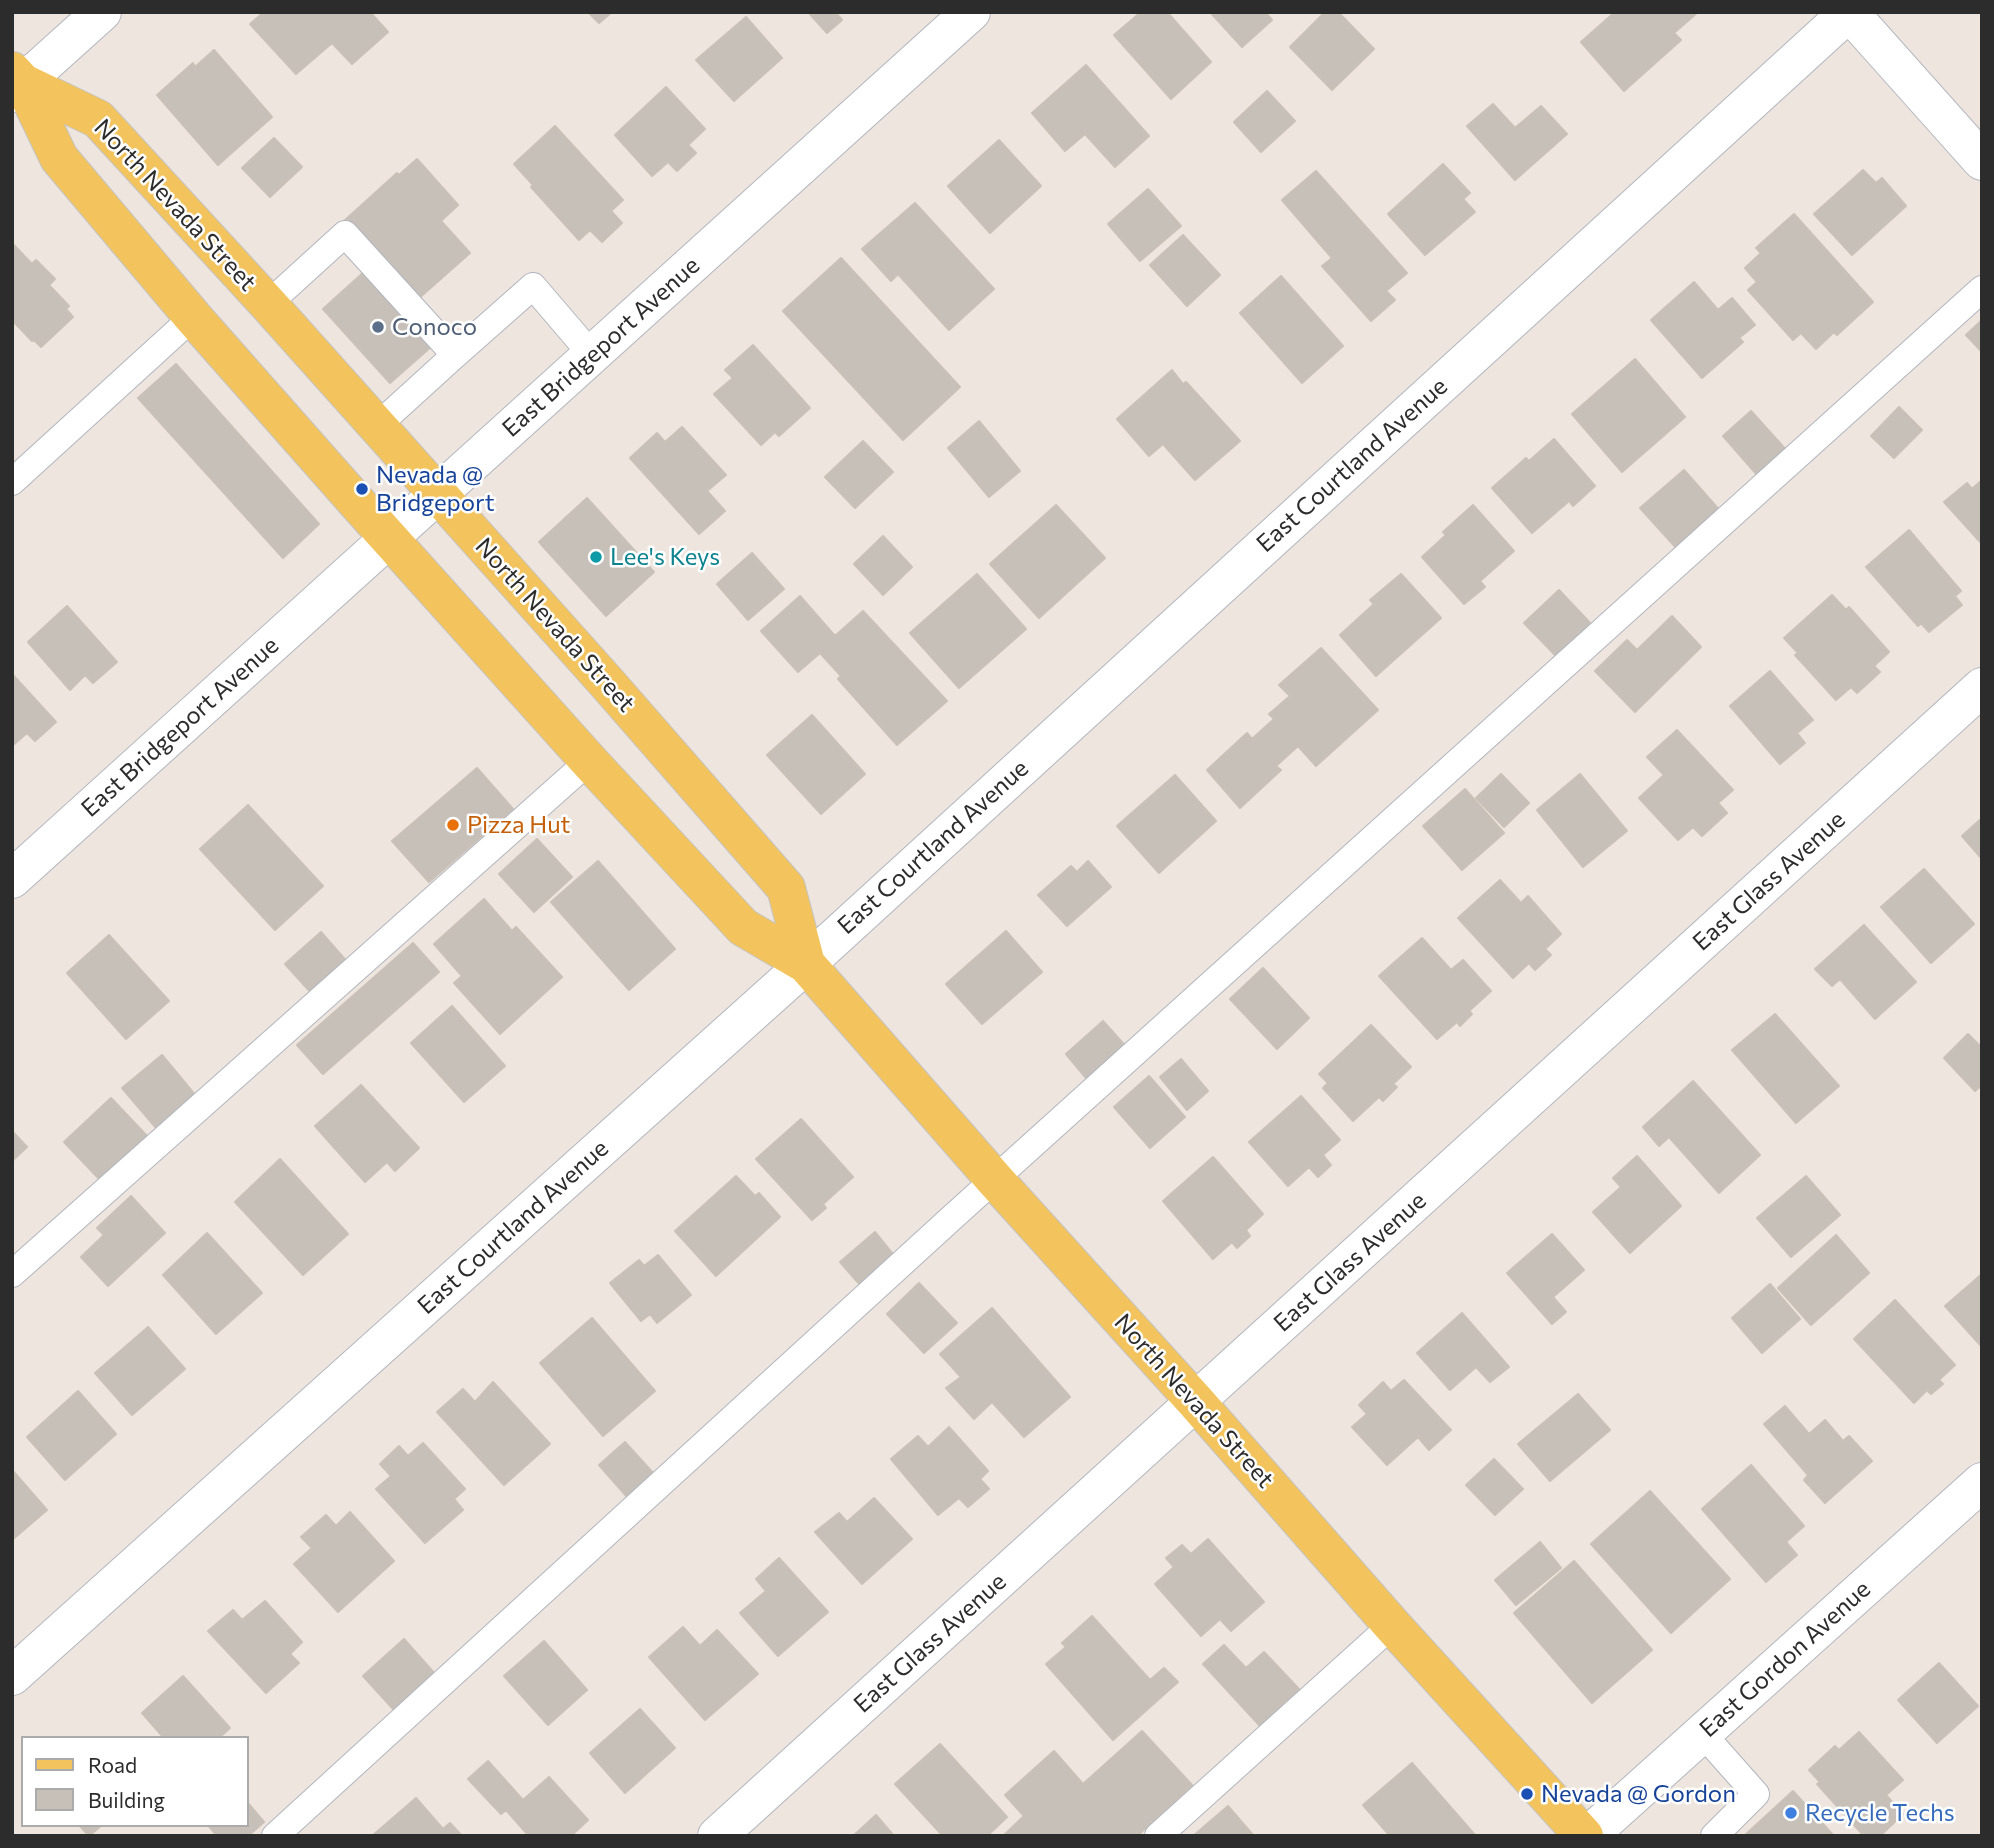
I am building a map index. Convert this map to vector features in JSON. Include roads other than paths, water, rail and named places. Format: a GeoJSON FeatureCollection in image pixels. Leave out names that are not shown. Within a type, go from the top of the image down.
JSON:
{"type":"FeatureCollection","features":[{"type":"Feature","properties":{"kind":"main road","name":"North Nevada Street"},"geometry":{"type":"LineString","coordinates":[[16,82],[98,119],[439,494],[786,888],[806,964]]}},
{"type":"Feature","properties":{"kind":"main road","name":"North Nevada Street"},"geometry":{"type":"LineString","coordinates":[[16,82],[59,158],[193,317],[389,539],[743,927],[806,964],[1392,1625],[1586,1836]]}},
{"type":"Feature","properties":{"kind":"street"},"geometry":{"type":"LineString","coordinates":[[16,82],[102,12]]}},
{"type":"Feature","properties":{"kind":"street","name":"East Bridgeport Avenue"},"geometry":{"type":"LineString","coordinates":[[12,879],[971,12]]}},
{"type":"Feature","properties":{"kind":"street"},"geometry":{"type":"LineString","coordinates":[[1849,12],[1982,161]]}},
{"type":"Feature","properties":{"kind":"street","name":"East Courtland Avenue"},"geometry":{"type":"LineString","coordinates":[[12,1676],[806,964],[1849,12]]}},
{"type":"Feature","properties":{"kind":"street","name":"East Glass Avenue"},"geometry":{"type":"LineString","coordinates":[[717,1836],[1982,687]]}},
{"type":"Feature","properties":{"kind":"street","name":"East Gordon Avenue"},"geometry":{"type":"LineString","coordinates":[[1586,1836],[1982,1482]]}},
{"type":"Feature","properties":{"kind":"lane"},"geometry":{"type":"LineString","coordinates":[[268,304],[345,234],[455,355]]}},
{"type":"Feature","properties":{"kind":"lane"},"geometry":{"type":"LineString","coordinates":[[377,426],[533,286],[592,355]]}},
{"type":"Feature","properties":{"kind":"lane"},"geometry":{"type":"LineString","coordinates":[[275,1836],[995,1180],[1982,289]]}},
{"type":"Feature","properties":{"kind":"lane"},"geometry":{"type":"LineString","coordinates":[[12,482],[193,317]]}},
{"type":"Feature","properties":{"kind":"lane"},"geometry":{"type":"LineString","coordinates":[[12,1274],[589,761]]}},
{"type":"Feature","properties":{"kind":"lane"},"geometry":{"type":"LineString","coordinates":[[1158,1836],[1392,1625]]}},
{"type":"Feature","properties":{"kind":"lane"},"geometry":{"type":"LineString","coordinates":[[1702,1733],[1756,1794],[1714,1836]]}},
{"type":"Feature","properties":{"kind":"place","name":"Conoco"},"geometry":{"type":"Point","coordinates":[378,327]}},
{"type":"Feature","properties":{"kind":"place","name":"Nevada @ Bridgeport"},"geometry":{"type":"Point","coordinates":[362,489]}},
{"type":"Feature","properties":{"kind":"place","name":"Lee's Keys"},"geometry":{"type":"Point","coordinates":[596,557]}},
{"type":"Feature","properties":{"kind":"place","name":"Pizza Hut"},"geometry":{"type":"Point","coordinates":[453,825]}},
{"type":"Feature","properties":{"kind":"place","name":"Nevada @ Gordon"},"geometry":{"type":"Point","coordinates":[1527,1794]}},
{"type":"Feature","properties":{"kind":"place","name":"Recycle Techs"},"geometry":{"type":"Point","coordinates":[1791,1813]}}]}
